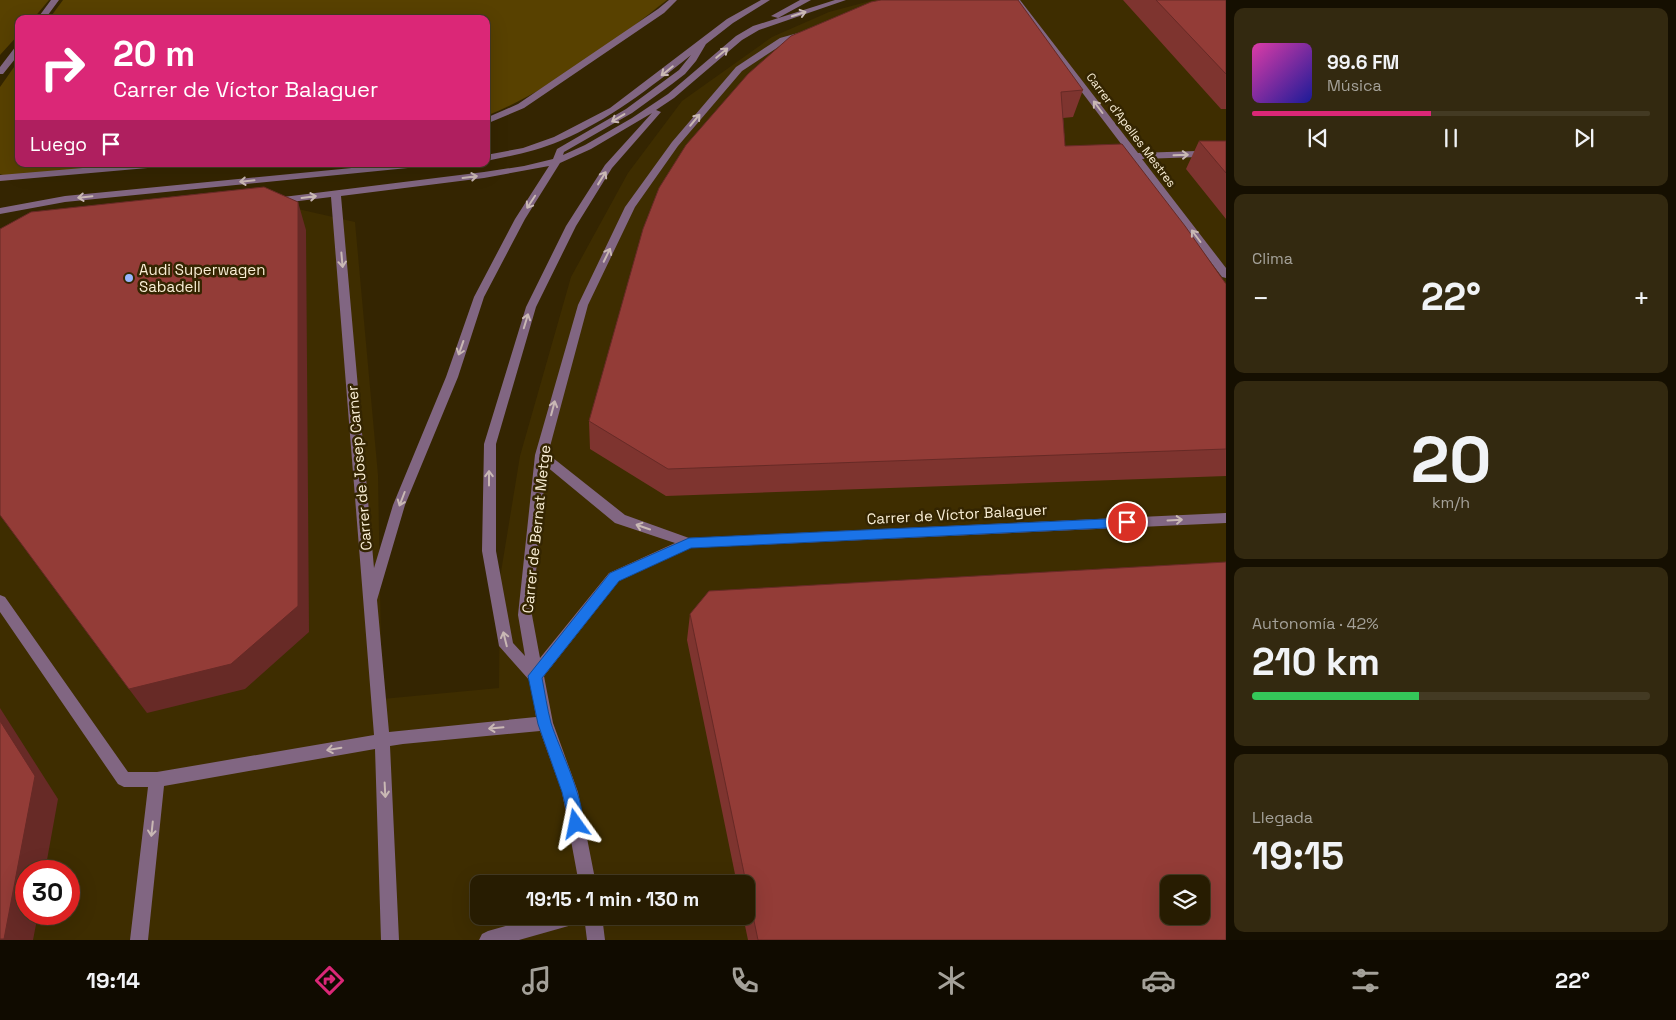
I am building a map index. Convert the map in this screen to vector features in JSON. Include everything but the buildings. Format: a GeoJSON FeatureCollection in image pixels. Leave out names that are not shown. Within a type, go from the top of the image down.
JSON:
{"type":"FeatureCollection","features":[{"type":"Feature","properties":{"kind":"street"},"geometry":{"type":"LineString","coordinates":[[44,15],[55,0]]}},
{"type":"Feature","properties":{"kind":"street"},"geometry":{"type":"LineString","coordinates":[[490,119],[522,106],[661,11],[673,0]]}},
{"type":"Feature","properties":{"kind":"street"},"geometry":{"type":"LineString","coordinates":[[490,157],[525,150],[557,139],[613,110],[730,21],[766,0]]}},
{"type":"Feature","properties":{"kind":"street"},"geometry":{"type":"LineString","coordinates":[[268,202],[484,175],[524,169],[557,161],[588,147],[620,129],[671,96],[739,38],[794,5],[807,0]]}},
{"type":"Feature","properties":{"kind":"street"},"geometry":{"type":"LineString","coordinates":[[756,28],[842,0]]}},
{"type":"Feature","properties":{"kind":"street","name":"Carrer d'Apelles Mestres"},"geometry":{"type":"LineString","coordinates":[[1016,0],[1226,275]]}},
{"type":"Feature","properties":{"kind":"street","name":"Carrer de Bernat Metge"},"geometry":{"type":"LineString","coordinates":[[586,875],[570,792],[545,724],[525,616],[541,455],[563,370],[583,305],[630,208],[675,144],[739,69],[783,40],[819,28]]}},
{"type":"Feature","properties":{"kind":"street"},"geometry":{"type":"LineString","coordinates":[[370,604],[399,505],[452,377],[479,297],[520,219],[557,161],[560,151],[629,111],[682,72],[693,59],[704,40]]}},
{"type":"Feature","properties":{"kind":"street"},"geometry":{"type":"LineString","coordinates":[[0,72],[15,53]]}},
{"type":"Feature","properties":{"kind":"street","name":"Carrer de Bernat Metge"},"geometry":{"type":"LineString","coordinates":[[535,676],[506,646],[489,551],[490,444],[531,307],[571,226],[608,168],[671,96]]}},
{"type":"Feature","properties":{"kind":"street"},"geometry":{"type":"LineString","coordinates":[[1136,156],[1226,153]]}},
{"type":"Feature","properties":{"kind":"street"},"geometry":{"type":"LineString","coordinates":[[0,178],[125,167]]}},
{"type":"Feature","properties":{"kind":"street"},"geometry":{"type":"LineString","coordinates":[[0,205],[380,167]]}},
{"type":"Feature","properties":{"kind":"street","name":"Carrer de Josep Carner"},"geometry":{"type":"LineString","coordinates":[[336,194],[382,741]]}},
{"type":"Feature","properties":{"kind":"street"},"geometry":{"type":"LineString","coordinates":[[0,211],[65,198]]}},
{"type":"Feature","properties":{"kind":"street","name":"Carrer de Víctor Balaguer"},"geometry":{"type":"LineString","coordinates":[[541,455],[620,519],[689,543]]}},
{"type":"Feature","properties":{"kind":"street","name":"Carrer de Víctor Balaguer"},"geometry":{"type":"LineString","coordinates":[[535,676],[614,577],[689,543],[1226,518]]}},
{"type":"Feature","properties":{"kind":"street"},"geometry":{"type":"LineString","coordinates":[[0,602],[124,779],[157,780],[403,737],[545,724]]}},
{"type":"Feature","properties":{"kind":"street"},"geometry":{"type":"LineString","coordinates":[[382,741],[390,940]]}},
{"type":"Feature","properties":{"kind":"street"},"geometry":{"type":"LineString","coordinates":[[139,940],[157,780]]}},
{"type":"Feature","properties":{"kind":"street"},"geometry":{"type":"LineString","coordinates":[[488,940],[540,925]]}},
{"type":"Feature","properties":{"kind":"street"},"geometry":{"type":"LineString","coordinates":[[594,925],[596,940]]}},
{"type":"Feature","properties":{"kind":"shaded area"},"geometry":{"type":"Polygon","coordinates":[[[0,0],[49,0],[36,15],[15,15],[15,38],[0,55],[0,0]]]}},
{"type":"Feature","properties":{"kind":"shaded area"},"geometry":{"type":"Polygon","coordinates":[[[63,0],[667,0],[626,32],[557,80],[533,94],[490,114],[490,15],[52,15],[63,0]]]}},
{"type":"Feature","properties":{"kind":"shaded area"},"geometry":{"type":"Polygon","coordinates":[[[874,0],[1226,0],[1226,940],[0,940],[0,242],[276,204],[355,222],[378,475],[382,699],[499,688],[500,578],[520,456],[571,277],[628,173],[682,101],[772,37],[829,12],[874,0]]]}},
{"type":"Feature","properties":{"kind":"shaded area"},"geometry":{"type":"Polygon","coordinates":[[[15,66],[15,167],[100,167],[6,176],[0,174],[0,87],[15,66]]]}},
{"type":"Feature","properties":{"kind":"place","name":"Audi Superwagen Sabadell"},"geometry":{"type":"Point","coordinates":[129,278]}},
{"type":"Feature","properties":{"kind":"route"},"geometry":{"type":"LineString","coordinates":[[576,824],[570,792],[545,724],[535,676],[614,577],[689,543],[1127,522]]}}]}
